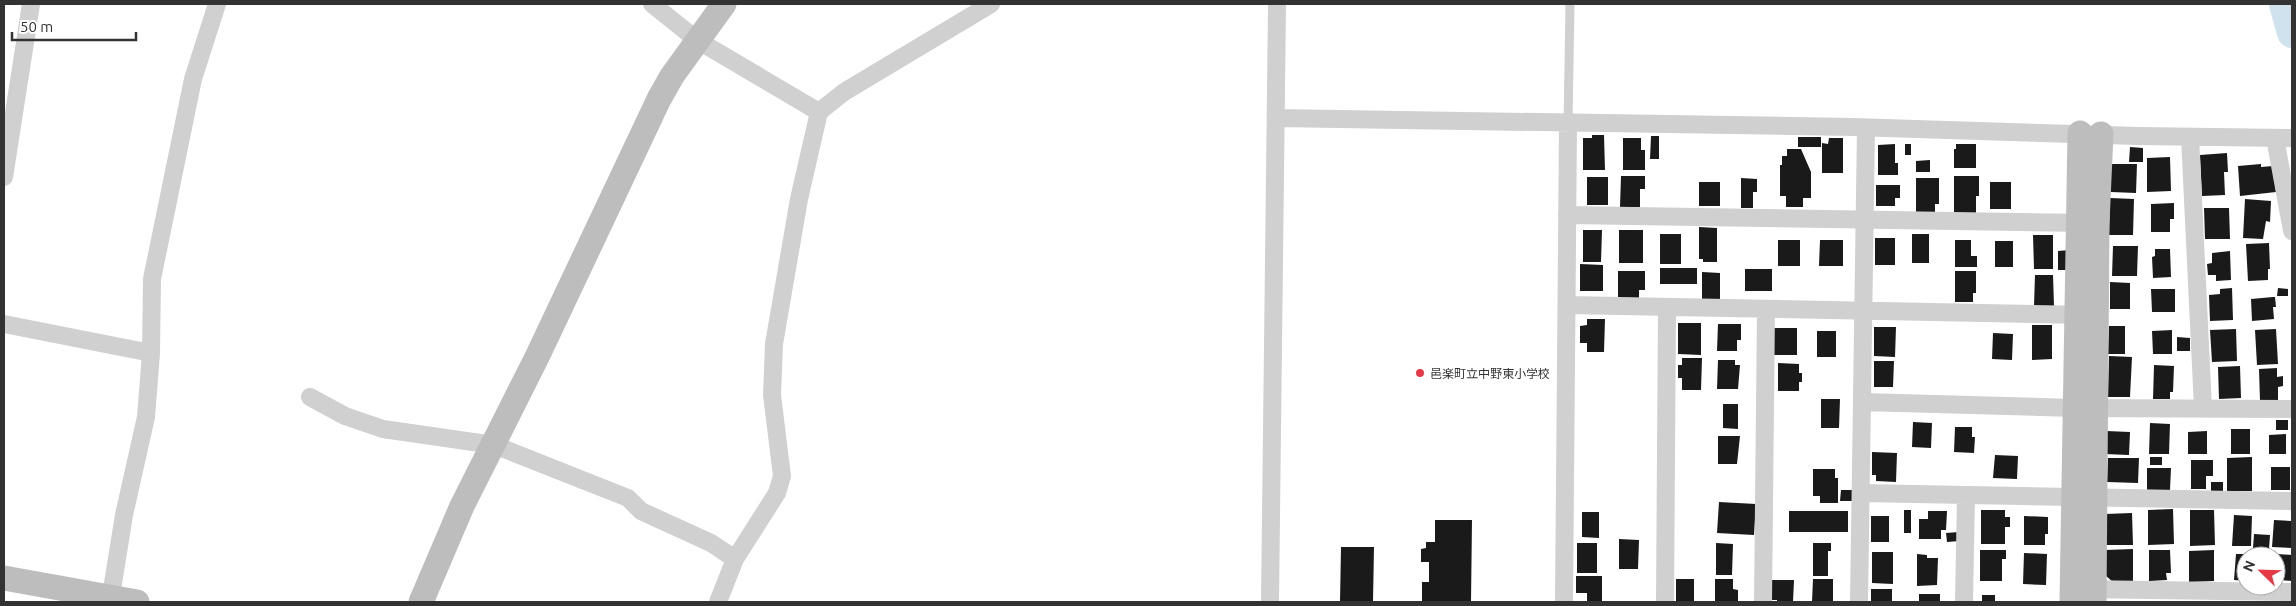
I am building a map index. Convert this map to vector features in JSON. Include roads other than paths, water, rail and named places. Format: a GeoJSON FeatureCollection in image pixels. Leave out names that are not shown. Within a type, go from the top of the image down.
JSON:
{"type":"FeatureCollection","features":[{"type":"Feature","properties":{"kind":"street"},"geometry":{"type":"LineString","coordinates":[[4,178],[31,4]]}},
{"type":"Feature","properties":{"kind":"street"},"geometry":{"type":"LineString","coordinates":[[110,600],[124,515],[146,417],[152,279],[194,79],[217,4]]}},
{"type":"Feature","properties":{"kind":"street"},"geometry":{"type":"LineString","coordinates":[[652,4],[696,40],[819,112]]}},
{"type":"Feature","properties":{"kind":"street"},"geometry":{"type":"LineString","coordinates":[[421,602],[462,506],[494,445],[659,99],[696,40],[724,4]]}},
{"type":"Feature","properties":{"kind":"street"},"geometry":{"type":"LineString","coordinates":[[718,602],[735,559],[777,493],[782,476],[772,395],[774,344],[799,199],[819,112],[844,92],[992,4]]}},
{"type":"Feature","properties":{"kind":"street"},"geometry":{"type":"LineString","coordinates":[[1270,602],[1277,4]]}},
{"type":"Feature","properties":{"kind":"street"},"geometry":{"type":"LineString","coordinates":[[1276,118],[1866,128],[2286,138],[2292,231]]}},
{"type":"Feature","properties":{"kind":"street"},"geometry":{"type":"LineString","coordinates":[[1564,602],[1568,124]]}},
{"type":"Feature","properties":{"kind":"street"},"geometry":{"type":"LineString","coordinates":[[1858,602],[1866,219],[1866,128]]}},
{"type":"Feature","properties":{"kind":"street"},"geometry":{"type":"LineString","coordinates":[[2091,133],[2083,596],[2292,592]]}},
{"type":"Feature","properties":{"kind":"street"},"geometry":{"type":"LineString","coordinates":[[2190,137],[2203,408]]}},
{"type":"Feature","properties":{"kind":"street"},"geometry":{"type":"LineString","coordinates":[[1568,215],[2088,223]]}},
{"type":"Feature","properties":{"kind":"street"},"geometry":{"type":"LineString","coordinates":[[1567,305],[2087,314]]}},
{"type":"Feature","properties":{"kind":"street"},"geometry":{"type":"LineString","coordinates":[[1665,602],[1667,307]]}},
{"type":"Feature","properties":{"kind":"street"},"geometry":{"type":"LineString","coordinates":[[1763,602],[1766,309]]}},
{"type":"Feature","properties":{"kind":"street"},"geometry":{"type":"LineString","coordinates":[[4,324],[150,353]]}},
{"type":"Feature","properties":{"kind":"street"},"geometry":{"type":"LineString","coordinates":[[310,396],[345,416],[383,429],[494,445],[628,498],[641,512],[710,542],[735,559]]}},
{"type":"Feature","properties":{"kind":"street"},"geometry":{"type":"LineString","coordinates":[[1862,402],[2086,408],[2292,409]]}},
{"type":"Feature","properties":{"kind":"street"},"geometry":{"type":"LineString","coordinates":[[1861,494],[2292,501]]}},
{"type":"Feature","properties":{"kind":"street"},"geometry":{"type":"LineString","coordinates":[[1964,602],[1966,496]]}},
{"type":"Feature","properties":{"kind":"street"},"geometry":{"type":"LineString","coordinates":[[4,578],[110,600],[138,602]]}},
{"type":"Feature","properties":{"kind":"lane"},"geometry":{"type":"LineString","coordinates":[[1568,124],[1570,4]]}},
{"type":"Feature","properties":{"kind":"waterway"},"geometry":{"type":"LineString","coordinates":[[2284,4],[2292,33]]}},
{"type":"Feature","properties":{"kind":"place","name":"邑楽町立中野東小学校"},"geometry":{"type":"Point","coordinates":[1420,373]}}]}
